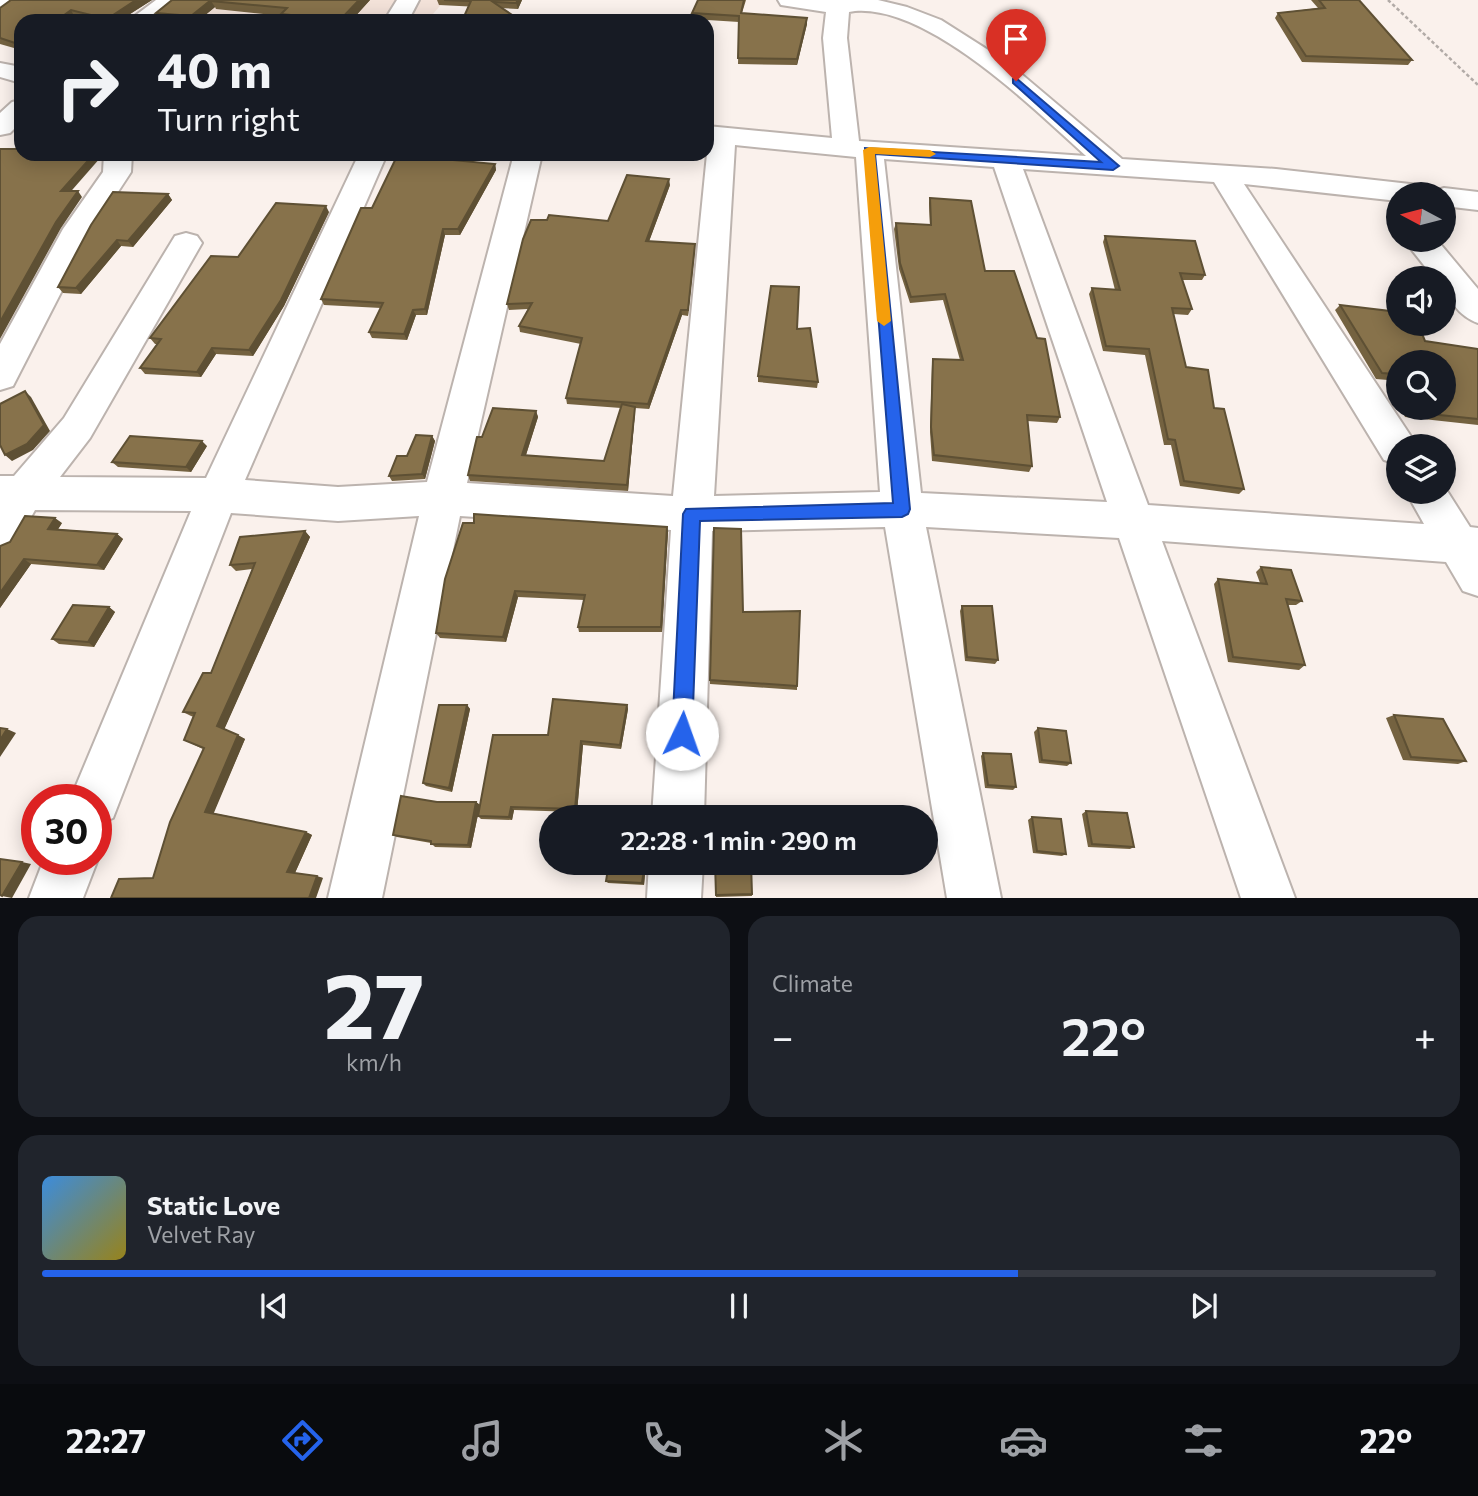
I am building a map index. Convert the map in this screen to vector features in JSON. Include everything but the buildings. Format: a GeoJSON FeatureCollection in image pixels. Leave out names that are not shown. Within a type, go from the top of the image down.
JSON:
{"type":"FeatureCollection","features":[{"type":"Feature","properties":{"kind":"street"},"geometry":{"type":"LineString","coordinates":[[150,14],[171,0]]}},
{"type":"Feature","properties":{"kind":"street"},"geometry":{"type":"LineString","coordinates":[[789,0],[863,4],[892,10],[943,32],[997,64],[1113,166]]}},
{"type":"Feature","properties":{"kind":"street"},"geometry":{"type":"LineString","coordinates":[[837,4],[835,38],[857,148],[902,509],[974,898]]}},
{"type":"Feature","properties":{"kind":"street"},"geometry":{"type":"LineString","coordinates":[[0,127],[14,114]]}},
{"type":"Feature","properties":{"kind":"street"},"geometry":{"type":"LineString","coordinates":[[715,135],[1223,174],[1386,190]]}},
{"type":"Feature","properties":{"kind":"street"},"geometry":{"type":"LineString","coordinates":[[1005,158],[1268,898]]}},
{"type":"Feature","properties":{"kind":"street"},"geometry":{"type":"LineString","coordinates":[[0,377],[78,229],[117,172],[118,161]]}},
{"type":"Feature","properties":{"kind":"street"},"geometry":{"type":"LineString","coordinates":[[101,784],[218,495],[370,161]]}},
{"type":"Feature","properties":{"kind":"street"},"geometry":{"type":"LineString","coordinates":[[355,898],[443,498],[526,161]]}},
{"type":"Feature","properties":{"kind":"street"},"geometry":{"type":"LineString","coordinates":[[679,805],[692,514],[713,161]]}},
{"type":"Feature","properties":{"kind":"street"},"geometry":{"type":"LineString","coordinates":[[1223,174],[1388,434]]}},
{"type":"Feature","properties":{"kind":"street"},"geometry":{"type":"LineString","coordinates":[[1380,189],[1386,197]]}},
{"type":"Feature","properties":{"kind":"street"},"geometry":{"type":"LineString","coordinates":[[1456,198],[1478,201]]}},
{"type":"Feature","properties":{"kind":"street"},"geometry":{"type":"LineString","coordinates":[[0,533],[12,493],[76,428],[186,243]]}},
{"type":"Feature","properties":{"kind":"street"},"geometry":{"type":"LineString","coordinates":[[1430,252],[1478,311]]}},
{"type":"Feature","properties":{"kind":"street"},"geometry":{"type":"LineString","coordinates":[[12,493],[218,495],[338,504],[443,498],[692,514],[902,509],[1133,521],[1472,556]]}},
{"type":"Feature","properties":{"kind":"street"},"geometry":{"type":"LineString","coordinates":[[1435,504],[1472,556]]}},
{"type":"Feature","properties":{"kind":"street"},"geometry":{"type":"LineString","coordinates":[[56,898],[65,875]]}},
{"type":"Feature","properties":{"kind":"street"},"geometry":{"type":"LineString","coordinates":[[674,898],[675,875]]}},
{"type":"Feature","properties":{"kind":"path"},"geometry":{"type":"LineString","coordinates":[[1388,0],[1478,85]]}},
{"type":"Feature","properties":{"kind":"shaded area"},"geometry":{"type":"Polygon","coordinates":[[[191,0],[445,0],[433,14],[172,14],[191,0]]]}},
{"type":"Feature","properties":{"kind":"slow traffic"},"geometry":{"type":"LineString","coordinates":[[884,321],[869,150],[930,154]]}},
{"type":"Feature","properties":{"kind":"route"},"geometry":{"type":"LineString","coordinates":[[682,734],[692,514],[902,509],[869,150],[1113,166],[1016,81]]}}]}
